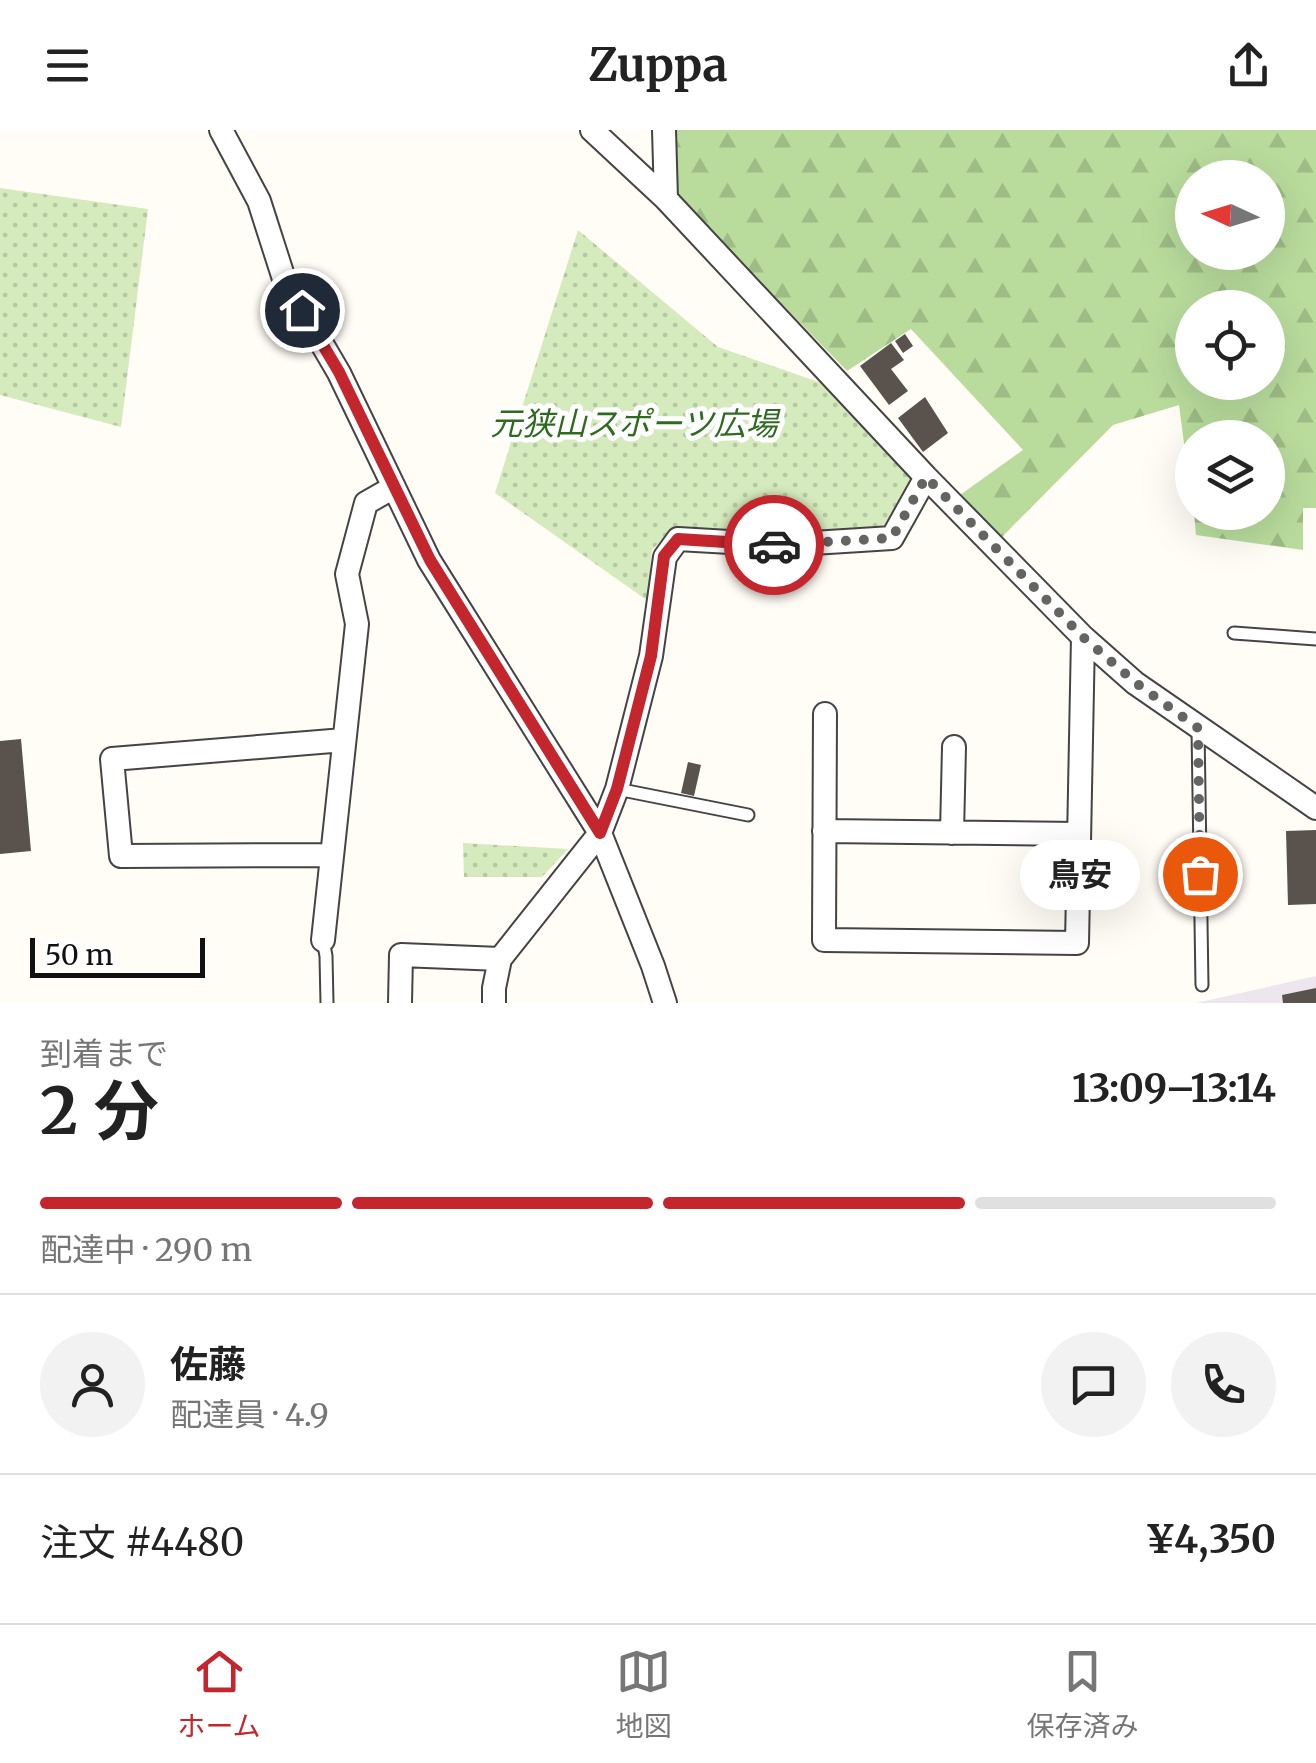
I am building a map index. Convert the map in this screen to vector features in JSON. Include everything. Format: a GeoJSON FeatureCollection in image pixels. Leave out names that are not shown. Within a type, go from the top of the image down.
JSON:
{"type":"FeatureCollection","features":[{"type":"Feature","properties":{"kind":"street"},"geometry":{"type":"LineString","coordinates":[[221,130],[259,201],[284,278],[339,372],[430,560],[600,833],[665,1003]]}},
{"type":"Feature","properties":{"kind":"street"},"geometry":{"type":"LineString","coordinates":[[592,130],[666,199],[926,477],[1083,637],[1136,683],[1316,808]]}},
{"type":"Feature","properties":{"kind":"street"},"geometry":{"type":"LineString","coordinates":[[664,130],[666,199]]}},
{"type":"Feature","properties":{"kind":"street"},"geometry":{"type":"LineString","coordinates":[[494,1003],[500,960],[600,833],[617,789],[651,656],[664,556],[678,539],[781,545],[892,538],[926,477]]}},
{"type":"Feature","properties":{"kind":"street"},"geometry":{"type":"LineString","coordinates":[[323,940],[357,624],[347,574],[366,503],[394,487]]}},
{"type":"Feature","properties":{"kind":"street"},"geometry":{"type":"LineString","coordinates":[[825,714],[824,940],[1077,944],[1083,637]]}},
{"type":"Feature","properties":{"kind":"street"},"geometry":{"type":"LineString","coordinates":[[332,854],[121,856],[112,759],[344,740]]}},
{"type":"Feature","properties":{"kind":"street"},"geometry":{"type":"LineString","coordinates":[[952,833],[954,747]]}},
{"type":"Feature","properties":{"kind":"street"},"geometry":{"type":"LineString","coordinates":[[824,831],[1079,834]]}},
{"type":"Feature","properties":{"kind":"street"},"geometry":{"type":"LineString","coordinates":[[400,1003],[402,955],[500,960]]}},
{"type":"Feature","properties":{"kind":"lane"},"geometry":{"type":"LineString","coordinates":[[1234,633],[1316,640]]}},
{"type":"Feature","properties":{"kind":"lane"},"geometry":{"type":"LineString","coordinates":[[1198,728],[1202,985]]}},
{"type":"Feature","properties":{"kind":"lane"},"geometry":{"type":"LineString","coordinates":[[617,789],[748,815]]}},
{"type":"Feature","properties":{"kind":"lane"},"geometry":{"type":"LineString","coordinates":[[323,940],[327,1003]]}},
{"type":"Feature","properties":{"kind":"shaded area"},"geometry":{"type":"Polygon","coordinates":[[[1316,976],[1316,1003],[1196,1003],[1316,976]]]}},
{"type":"Feature","properties":{"kind":"green space"},"geometry":{"type":"Polygon","coordinates":[[[673,130],[1316,130],[1316,508],[1303,508],[1303,550],[1196,535],[1196,530],[1285,530],[1285,420],[1181,420],[1179,405],[1113,425],[1002,537],[960,495],[1023,450],[911,329],[847,371],[676,195],[673,130]]]}},
{"type":"Feature","properties":{"kind":"green space"},"geometry":{"type":"Polygon","coordinates":[[[0,188],[148,209],[121,427],[0,395],[0,188]]]}},
{"type":"Feature","properties":{"kind":"green space","name":"元狭山スポーツ広場"},"geometry":{"type":"Polygon","coordinates":[[[578,230],[718,347],[827,385],[915,480],[883,526],[780,533],[674,527],[652,550],[648,601],[495,493],[578,230]]]}},
{"type":"Feature","properties":{"kind":"green space"},"geometry":{"type":"Polygon","coordinates":[[[463,843],[568,849],[542,877],[464,877],[463,843]]]}},
{"type":"Feature","properties":{"kind":"building"},"geometry":{"type":"Polygon","coordinates":[[[905,334],[913,346],[903,353],[895,341],[905,334]]]}},
{"type":"Feature","properties":{"kind":"building"},"geometry":{"type":"Polygon","coordinates":[[[891,343],[904,360],[891,369],[908,391],[889,405],[860,366],[891,343]]]}},
{"type":"Feature","properties":{"kind":"building"},"geometry":{"type":"Polygon","coordinates":[[[925,397],[948,433],[923,452],[898,418],[925,397]]]}},
{"type":"Feature","properties":{"kind":"building"},"geometry":{"type":"Polygon","coordinates":[[[21,739],[31,851],[0,854],[0,741],[21,739]]]}},
{"type":"Feature","properties":{"kind":"building"},"geometry":{"type":"Polygon","coordinates":[[[688,762],[701,765],[694,796],[681,793],[688,762]]]}},
{"type":"Feature","properties":{"kind":"building"},"geometry":{"type":"Polygon","coordinates":[[[1316,830],[1316,904],[1288,905],[1286,831],[1316,830]]]}},
{"type":"Feature","properties":{"kind":"building"},"geometry":{"type":"Polygon","coordinates":[[[1316,988],[1316,1003],[1283,1003],[1282,995],[1316,988]]]}},
{"type":"Feature","properties":{"kind":"way so far"},"geometry":{"type":"LineString","coordinates":[[774,545],[892,538],[926,477],[1083,637],[1136,683],[1198,728],[1200,874]]}},
{"type":"Feature","properties":{"kind":"place","name":"鳥安"},"geometry":{"type":"Point","coordinates":[1200,874]}},
{"type":"Feature","properties":{"kind":"route"},"geometry":{"type":"LineString","coordinates":[[302,310],[339,372],[430,560],[600,833],[617,789],[651,656],[664,556],[678,539],[774,545]]}}]}
